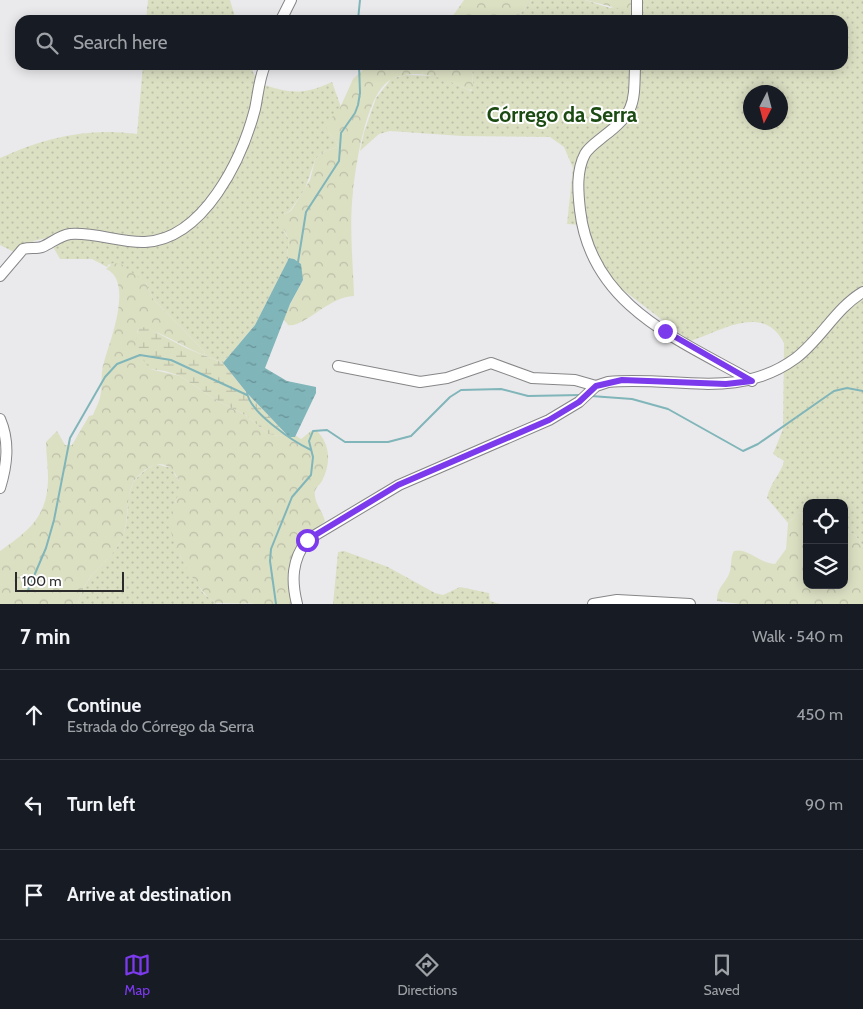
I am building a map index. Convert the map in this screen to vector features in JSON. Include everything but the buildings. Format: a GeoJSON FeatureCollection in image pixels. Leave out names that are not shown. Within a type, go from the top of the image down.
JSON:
{"type":"FeatureCollection","features":[{"type":"Feature","properties":{"kind":"street"},"geometry":{"type":"LineString","coordinates":[[284,15],[291,0]]}},
{"type":"Feature","properties":{"kind":"street"},"geometry":{"type":"LineString","coordinates":[[637,0],[637,15]]}},
{"type":"Feature","properties":{"kind":"street"},"geometry":{"type":"LineString","coordinates":[[0,276],[21,250],[42,247],[64,236],[76,234],[147,242],[154,241],[191,224],[204,213],[226,180],[254,110],[264,70]]}},
{"type":"Feature","properties":{"kind":"street"},"geometry":{"type":"LineString","coordinates":[[635,70],[635,92],[631,110],[626,117],[585,153],[579,174],[578,194],[582,229],[590,252],[611,288],[624,303],[698,351],[752,381]]}},
{"type":"Feature","properties":{"kind":"street"},"geometry":{"type":"LineString","coordinates":[[297,604],[293,583],[294,569],[299,550],[307,540],[398,485],[532,428],[579,402],[593,389],[622,380],[726,384],[752,381],[772,373],[806,351],[845,307],[863,292]]}},
{"type":"Feature","properties":{"kind":"street"},"geometry":{"type":"LineString","coordinates":[[338,366],[420,382],[447,378],[491,363],[532,378],[575,380],[593,389]]}},
{"type":"Feature","properties":{"kind":"street"},"geometry":{"type":"LineString","coordinates":[[0,419],[6,436],[7,451],[0,488]]}},
{"type":"Feature","properties":{"kind":"street"},"geometry":{"type":"LineString","coordinates":[[593,604],[617,600],[690,604]]}},
{"type":"Feature","properties":{"kind":"green space"},"geometry":{"type":"Polygon","coordinates":[[[148,0],[230,0],[234,15],[146,15],[148,0]]]}},
{"type":"Feature","properties":{"kind":"green space"},"geometry":{"type":"Polygon","coordinates":[[[464,0],[532,0],[519,15],[454,15],[464,0]]]}},
{"type":"Feature","properties":{"kind":"green space"},"geometry":{"type":"Polygon","coordinates":[[[532,0],[585,0],[610,8],[638,0],[863,0],[863,547],[856,536],[848,531],[848,499],[803,499],[803,512],[800,512],[788,523],[767,498],[784,461],[773,454],[783,429],[784,343],[775,331],[765,324],[753,322],[740,323],[690,341],[610,280],[581,225],[567,224],[573,168],[564,147],[550,137],[462,136],[390,131],[379,134],[360,151],[364,132],[376,98],[391,79],[405,75],[439,76],[471,91],[473,88],[472,70],[848,70],[848,15],[519,15],[532,0]]]}},
{"type":"Feature","properties":{"kind":"green space"},"geometry":{"type":"Polygon","coordinates":[[[585,0],[638,0],[634,7],[625,10],[585,0]]]}},
{"type":"Feature","properties":{"kind":"green space"},"geometry":{"type":"Polygon","coordinates":[[[143,70],[252,70],[258,83],[295,92],[312,89],[332,82],[341,107],[328,132],[338,143],[337,147],[321,153],[315,160],[305,189],[290,211],[284,214],[284,231],[289,240],[287,255],[289,258],[255,325],[223,363],[204,355],[205,352],[153,299],[146,283],[109,264],[107,267],[92,259],[60,259],[48,238],[31,242],[23,246],[16,253],[0,245],[0,158],[33,145],[84,133],[119,132],[137,134],[143,70]]]}},
{"type":"Feature","properties":{"kind":"green space"},"geometry":{"type":"Polygon","coordinates":[[[363,70],[472,70],[473,89],[469,90],[451,82],[422,74],[412,74],[392,79],[383,86],[375,98],[369,113],[354,180],[351,218],[354,296],[335,301],[302,322],[288,325],[283,318],[303,280],[294,259],[289,258],[287,255],[289,240],[278,217],[291,211],[310,180],[315,160],[321,153],[337,147],[338,143],[328,132],[325,124],[339,110],[353,79],[363,70]]]}},
{"type":"Feature","properties":{"kind":"green space"},"geometry":{"type":"Polygon","coordinates":[[[113,263],[121,264],[146,283],[153,299],[205,352],[204,355],[163,335],[139,328],[137,332],[150,369],[180,376],[216,400],[247,416],[268,434],[279,436],[286,434],[289,437],[295,435],[301,439],[311,431],[316,430],[325,441],[328,454],[327,468],[315,495],[325,521],[300,543],[295,604],[216,603],[209,598],[192,577],[173,538],[170,518],[178,494],[179,482],[177,476],[170,468],[160,464],[152,466],[141,473],[134,481],[130,490],[124,531],[120,542],[115,551],[86,583],[78,604],[0,604],[0,551],[28,529],[41,512],[45,502],[48,477],[46,442],[57,431],[65,445],[72,445],[89,416],[93,415],[99,402],[103,366],[118,312],[118,286],[114,276],[106,269],[113,263]]]}},
{"type":"Feature","properties":{"kind":"green space"},"geometry":{"type":"Polygon","coordinates":[[[146,327],[186,348],[223,363],[247,393],[286,434],[279,436],[268,434],[247,416],[216,400],[180,376],[150,369],[138,350],[136,339],[139,328],[146,327]]]}},
{"type":"Feature","properties":{"kind":"green space"},"geometry":{"type":"Polygon","coordinates":[[[156,464],[171,468],[181,485],[181,491],[175,502],[180,556],[203,593],[217,604],[78,604],[85,585],[111,555],[123,535],[130,491],[134,481],[143,472],[156,464]]]}},
{"type":"Feature","properties":{"kind":"green space"},"geometry":{"type":"Polygon","coordinates":[[[800,512],[803,512],[803,589],[848,589],[848,531],[856,536],[863,547],[863,604],[740,604],[717,601],[718,592],[730,571],[734,551],[744,551],[775,564],[786,549],[788,523],[800,512]]]}},
{"type":"Feature","properties":{"kind":"green space"},"geometry":{"type":"Polygon","coordinates":[[[344,551],[388,567],[435,593],[443,595],[460,587],[489,593],[490,601],[500,604],[333,604],[338,552],[344,551]]]}},
{"type":"Feature","properties":{"kind":"water"},"geometry":{"type":"Polygon","coordinates":[[[289,258],[301,264],[303,280],[290,304],[265,368],[287,381],[316,387],[316,393],[295,437],[289,437],[247,393],[223,363],[255,325],[289,258]]]}},
{"type":"Feature","properties":{"kind":"waterway"},"geometry":{"type":"LineString","coordinates":[[358,15],[360,0]]}},
{"type":"Feature","properties":{"kind":"waterway"},"geometry":{"type":"LineString","coordinates":[[298,262],[306,212],[339,161],[341,133],[355,113],[358,105],[360,93],[359,70]]}},
{"type":"Feature","properties":{"kind":"waterway"},"geometry":{"type":"LineString","coordinates":[[28,590],[46,548],[54,520],[70,438],[105,377],[117,364],[140,355],[171,360],[247,395]]}},
{"type":"Feature","properties":{"kind":"waterway","name":"Córrego da Serra"},"geometry":{"type":"LineString","coordinates":[[591,396],[632,399],[668,409],[743,451],[758,444],[834,391],[847,388],[863,391]]}},
{"type":"Feature","properties":{"kind":"waterway","name":"Córrego da Serra"},"geometry":{"type":"LineString","coordinates":[[276,604],[270,561],[271,549],[292,497],[311,475],[313,457],[309,441],[313,431],[327,430],[345,442],[388,442],[411,436],[450,397],[461,390],[501,389],[528,396],[581,395]]}},
{"type":"Feature","properties":{"kind":"waterway"},"geometry":{"type":"LineString","coordinates":[[247,391],[249,399],[263,416],[283,433],[311,450]]}},
{"type":"Feature","properties":{"kind":"district","name":"Córrego da Serra"},"geometry":{"type":"Point","coordinates":[562,114]}},
{"type":"Feature","properties":{"kind":"route"},"geometry":{"type":"LineString","coordinates":[[307,540],[352,511],[398,485],[532,428],[566,411],[596,386],[622,380],[726,384],[752,381],[665,331]]}}]}
